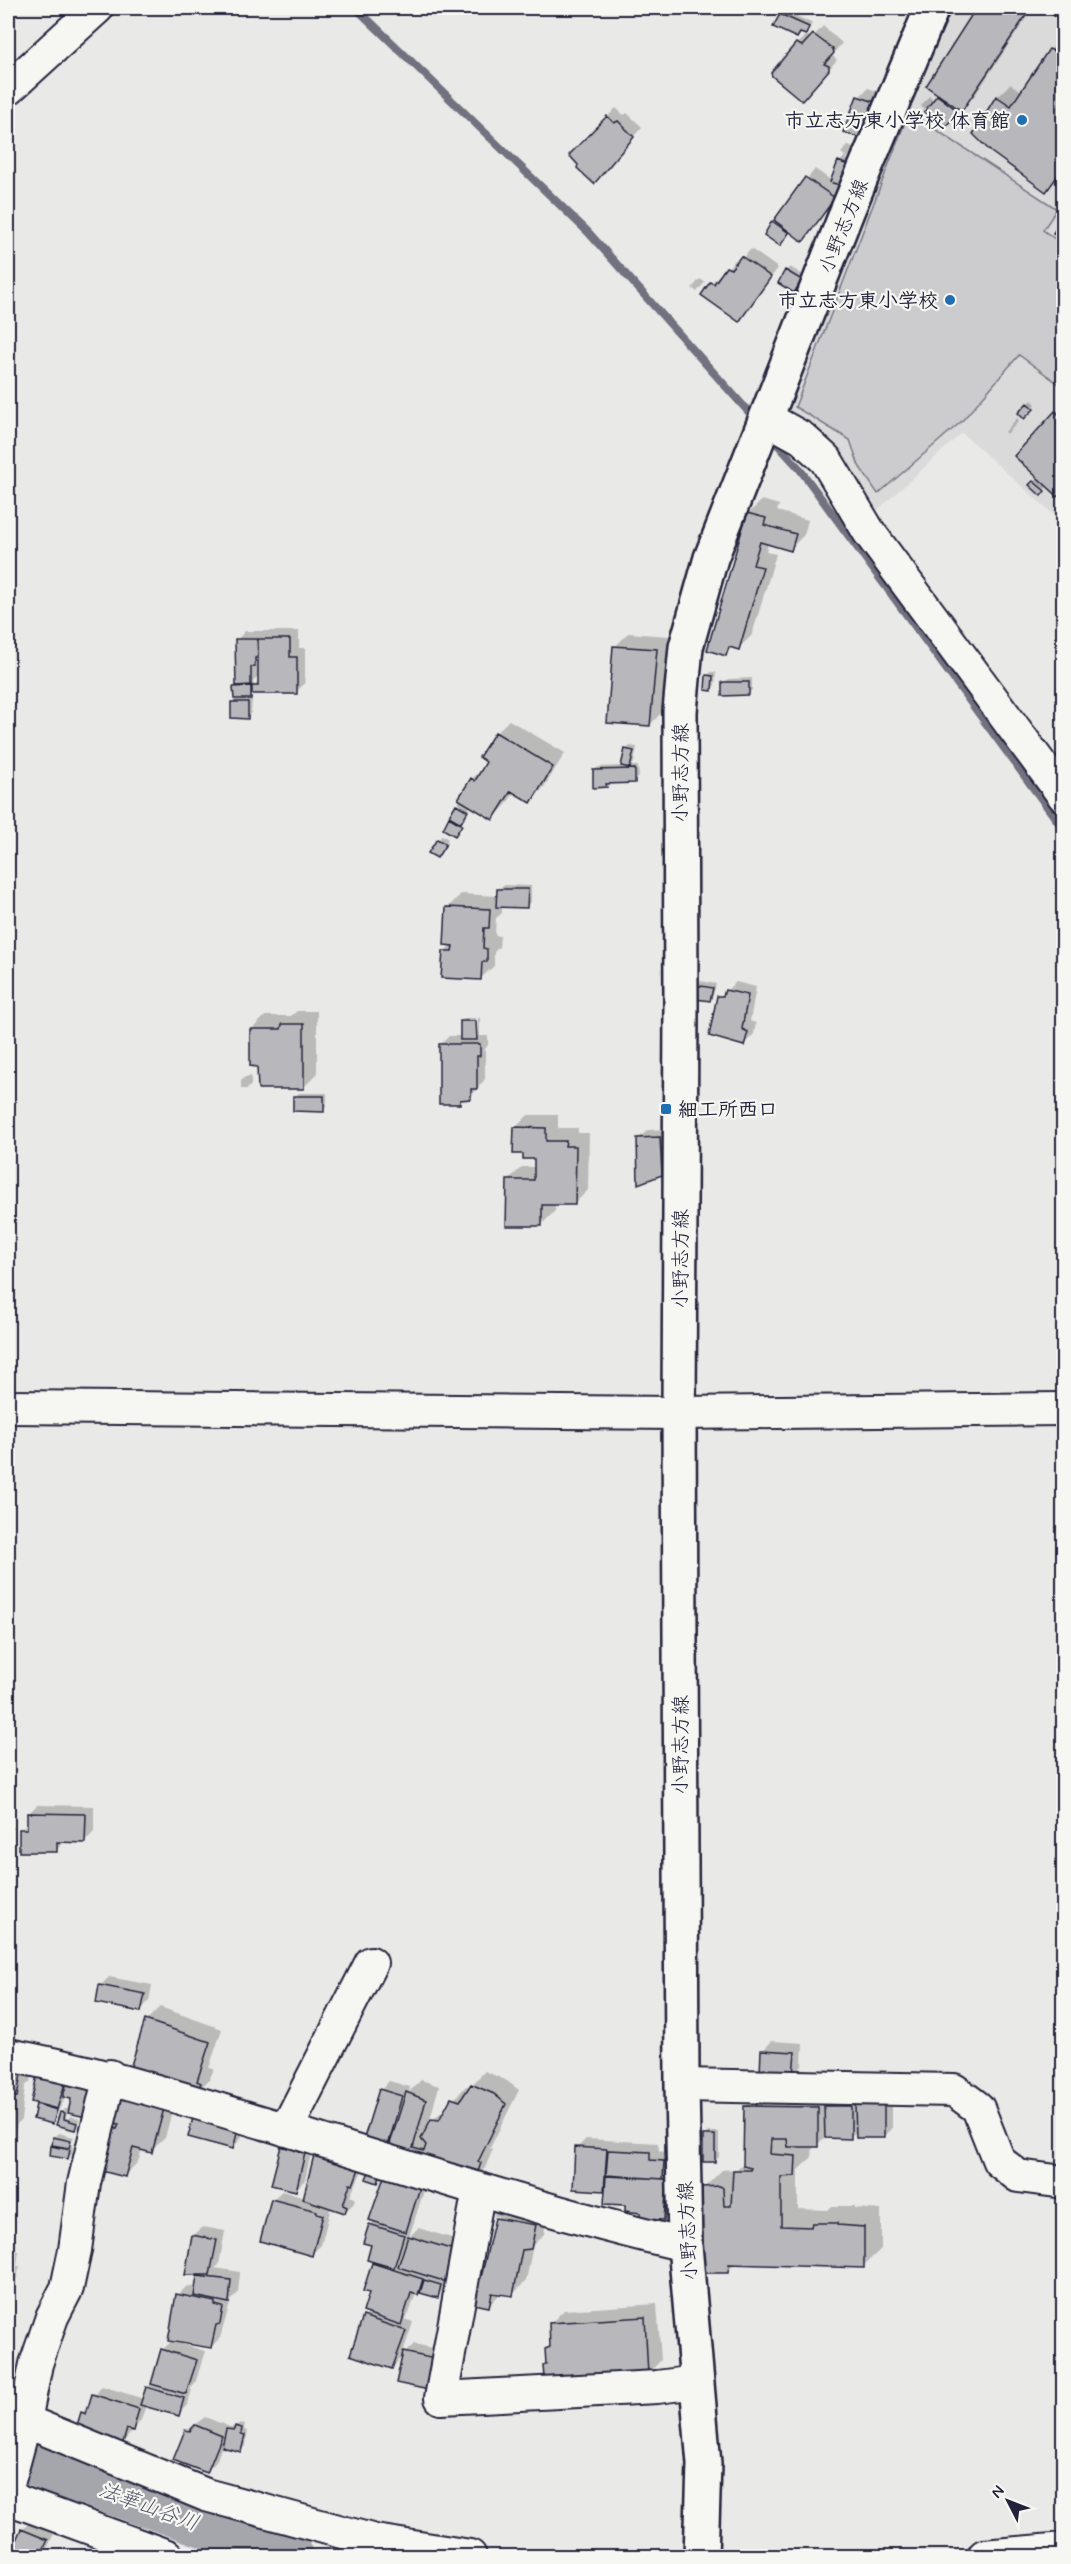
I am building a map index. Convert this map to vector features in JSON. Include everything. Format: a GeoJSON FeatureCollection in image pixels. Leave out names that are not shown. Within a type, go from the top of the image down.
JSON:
{"type":"FeatureCollection","features":[{"type":"Feature","properties":{"kind":"main road","name":"小野志方線"},"geometry":{"type":"LineString","coordinates":[[701,2556],[704,2463],[685,2245],[682,2085],[678,1413],[681,1004],[680,711],[686,647],[711,558],[848,209],[932,8]]}},
{"type":"Feature","properties":{"kind":"street"},"geometry":{"type":"LineString","coordinates":[[8,89],[97,8]]}},
{"type":"Feature","properties":{"kind":"street"},"geometry":{"type":"LineString","coordinates":[[760,433],[802,438],[826,460],[868,532],[1064,796]]}},
{"type":"Feature","properties":{"kind":"street"},"geometry":{"type":"LineString","coordinates":[[8,1407],[678,1413],[1064,1409]]}},
{"type":"Feature","properties":{"kind":"street"},"geometry":{"type":"LineString","coordinates":[[286,2130],[371,1963]]}},
{"type":"Feature","properties":{"kind":"street"},"geometry":{"type":"LineString","coordinates":[[8,2055],[110,2076],[479,2189],[612,2228],[685,2245]]}},
{"type":"Feature","properties":{"kind":"street"},"geometry":{"type":"LineString","coordinates":[[8,2484],[16,2418],[52,2317],[67,2288],[75,2250],[84,2183],[110,2076]]}},
{"type":"Feature","properties":{"kind":"street"},"geometry":{"type":"LineString","coordinates":[[682,2085],[954,2090],[978,2108],[999,2161],[1018,2176],[1064,2182]]}},
{"type":"Feature","properties":{"kind":"street"},"geometry":{"type":"LineString","coordinates":[[479,2189],[441,2398],[657,2387],[697,2382]]}},
{"type":"Feature","properties":{"kind":"street"},"geometry":{"type":"LineString","coordinates":[[16,2418],[206,2495],[375,2541],[470,2556]]}},
{"type":"Feature","properties":{"kind":"street"},"geometry":{"type":"LineString","coordinates":[[8,2498],[167,2556]]}},
{"type":"Feature","properties":{"kind":"street"},"geometry":{"type":"LineString","coordinates":[[984,2556],[1064,2549]]}},
{"type":"Feature","properties":{"kind":"shaded area","name":"市立志方東小学校"},"geometry":{"type":"Polygon","coordinates":[[[944,8],[1063,8],[1063,523],[962,433],[869,518],[779,414],[944,8]]]}},
{"type":"Feature","properties":{"kind":"shaded area","name":"市立志方東小学校"},"geometry":{"type":"Polygon","coordinates":[[[909,112],[1057,209],[1043,230],[1063,245],[1063,387],[1019,355],[962,421],[878,494],[859,466],[850,440],[795,407],[909,112]]]}},
{"type":"Feature","properties":{"kind":"building"},"geometry":{"type":"Polygon","coordinates":[[[976,8],[1031,8],[962,111],[926,86],[976,8]]]}},
{"type":"Feature","properties":{"kind":"building"},"geometry":{"type":"Polygon","coordinates":[[[1041,8],[1064,8],[1064,22],[1041,8]]]}},
{"type":"Feature","properties":{"kind":"building"},"geometry":{"type":"Polygon","coordinates":[[[780,14],[809,27],[806,35],[800,33],[797,38],[773,27],[780,14]]]}},
{"type":"Feature","properties":{"kind":"building"},"geometry":{"type":"Polygon","coordinates":[[[813,34],[833,49],[834,53],[824,64],[829,66],[829,70],[802,101],[771,73],[796,43],[802,46],[813,34]]]}},
{"type":"Feature","properties":{"kind":"building","name":"市立志方東小学校 体育館"},"geometry":{"type":"Polygon","coordinates":[[[1049,49],[1064,55],[1064,167],[1046,192],[991,152],[973,134],[996,96],[1011,106],[1049,49]]]}},
{"type":"Feature","properties":{"kind":"building"},"geometry":{"type":"Polygon","coordinates":[[[937,95],[958,111],[945,128],[924,112],[937,95]]]}},
{"type":"Feature","properties":{"kind":"building"},"geometry":{"type":"Polygon","coordinates":[[[857,96],[875,102],[860,138],[843,132],[857,96]]]}},
{"type":"Feature","properties":{"kind":"building"},"geometry":{"type":"Polygon","coordinates":[[[607,116],[614,123],[618,121],[634,137],[594,184],[577,168],[578,165],[569,155],[607,116]]]}},
{"type":"Feature","properties":{"kind":"building"},"geometry":{"type":"Polygon","coordinates":[[[838,161],[850,166],[842,186],[830,182],[838,161]]]}},
{"type":"Feature","properties":{"kind":"building"},"geometry":{"type":"Polygon","coordinates":[[[805,177],[835,198],[803,242],[774,220],[805,177]]]}},
{"type":"Feature","properties":{"kind":"building"},"geometry":{"type":"Polygon","coordinates":[[[1064,216],[1064,240],[1053,233],[1064,216]]]}},
{"type":"Feature","properties":{"kind":"building"},"geometry":{"type":"Polygon","coordinates":[[[772,221],[789,233],[780,246],[764,235],[772,221]]]}},
{"type":"Feature","properties":{"kind":"building"},"geometry":{"type":"Polygon","coordinates":[[[741,256],[771,277],[739,322],[701,295],[710,282],[714,284],[726,267],[731,269],[741,256]]]}},
{"type":"Feature","properties":{"kind":"building"},"geometry":{"type":"Polygon","coordinates":[[[785,270],[802,280],[794,293],[778,283],[785,270]]]}},
{"type":"Feature","properties":{"kind":"building"},"geometry":{"type":"Polygon","coordinates":[[[1027,403],[1034,409],[1024,419],[1018,413],[1027,403]]]}},
{"type":"Feature","properties":{"kind":"building"},"geometry":{"type":"Polygon","coordinates":[[[1055,411],[1064,419],[1064,502],[1014,456],[1055,411]]]}},
{"type":"Feature","properties":{"kind":"building"},"geometry":{"type":"Polygon","coordinates":[[[1033,481],[1045,491],[1041,496],[1029,485],[1033,481]]]}},
{"type":"Feature","properties":{"kind":"building"},"geometry":{"type":"Polygon","coordinates":[[[747,513],[766,518],[764,525],[796,534],[791,551],[760,542],[753,565],[763,567],[739,650],[729,647],[726,656],[707,650],[747,513]]]}},
{"type":"Feature","properties":{"kind":"building"},"geometry":{"type":"Polygon","coordinates":[[[235,639],[257,639],[258,658],[255,658],[255,667],[251,667],[251,685],[236,686],[235,639]]]}},
{"type":"Feature","properties":{"kind":"building"},"geometry":{"type":"Polygon","coordinates":[[[258,639],[290,639],[290,657],[297,657],[297,694],[252,694],[252,686],[258,686],[258,639]]]}},
{"type":"Feature","properties":{"kind":"building"},"geometry":{"type":"Polygon","coordinates":[[[613,646],[657,649],[650,726],[607,723],[613,646]]]}},
{"type":"Feature","properties":{"kind":"building"},"geometry":{"type":"Polygon","coordinates":[[[706,675],[713,676],[712,691],[705,690],[706,675]]]}},
{"type":"Feature","properties":{"kind":"building"},"geometry":{"type":"Polygon","coordinates":[[[722,682],[749,682],[749,695],[722,696],[722,682]]]}},
{"type":"Feature","properties":{"kind":"building"},"geometry":{"type":"Polygon","coordinates":[[[251,686],[251,699],[234,699],[233,687],[251,686]]]}},
{"type":"Feature","properties":{"kind":"building"},"geometry":{"type":"Polygon","coordinates":[[[231,702],[248,702],[248,719],[231,718],[231,702]]]}},
{"type":"Feature","properties":{"kind":"building"},"geometry":{"type":"Polygon","coordinates":[[[495,732],[553,767],[531,803],[511,791],[493,820],[458,799],[471,778],[475,781],[486,762],[479,757],[495,732]]]}},
{"type":"Feature","properties":{"kind":"building"},"geometry":{"type":"Polygon","coordinates":[[[625,749],[634,751],[630,768],[621,766],[625,749]]]}},
{"type":"Feature","properties":{"kind":"building"},"geometry":{"type":"Polygon","coordinates":[[[635,769],[635,783],[606,784],[607,787],[593,788],[593,770],[635,769]]]}},
{"type":"Feature","properties":{"kind":"building"},"geometry":{"type":"Polygon","coordinates":[[[456,804],[468,811],[461,823],[449,816],[456,804]]]}},
{"type":"Feature","properties":{"kind":"building"},"geometry":{"type":"Polygon","coordinates":[[[449,817],[462,825],[455,836],[443,829],[449,817]]]}},
{"type":"Feature","properties":{"kind":"building"},"geometry":{"type":"Polygon","coordinates":[[[437,839],[446,844],[437,858],[428,853],[437,839]]]}},
{"type":"Feature","properties":{"kind":"building"},"geometry":{"type":"Polygon","coordinates":[[[497,889],[528,889],[527,908],[496,907],[497,889]]]}},
{"type":"Feature","properties":{"kind":"building"},"geometry":{"type":"Polygon","coordinates":[[[446,907],[490,909],[489,928],[484,928],[483,948],[487,949],[487,962],[482,962],[481,980],[441,978],[443,951],[452,951],[453,946],[444,945],[446,907]]]}},
{"type":"Feature","properties":{"kind":"building"},"geometry":{"type":"Polygon","coordinates":[[[696,985],[713,988],[710,1001],[696,999],[696,985]]]}},
{"type":"Feature","properties":{"kind":"building"},"geometry":{"type":"Polygon","coordinates":[[[725,990],[748,995],[742,1029],[748,1032],[744,1046],[709,1036],[717,996],[723,996],[725,990]]]}},
{"type":"Feature","properties":{"kind":"building"},"geometry":{"type":"Polygon","coordinates":[[[460,1021],[476,1021],[477,1040],[460,1040],[460,1021]]]}},
{"type":"Feature","properties":{"kind":"building"},"geometry":{"type":"Polygon","coordinates":[[[282,1024],[304,1024],[304,1089],[258,1089],[257,1067],[250,1066],[250,1029],[281,1029],[282,1024]]]}},
{"type":"Feature","properties":{"kind":"building"},"geometry":{"type":"Polygon","coordinates":[[[439,1044],[480,1044],[480,1056],[477,1056],[477,1089],[471,1089],[471,1099],[460,1100],[460,1104],[439,1104],[439,1044]]]}},
{"type":"Feature","properties":{"kind":"building"},"geometry":{"type":"Polygon","coordinates":[[[293,1096],[324,1096],[324,1112],[293,1111],[293,1096]]]}},
{"type":"Feature","properties":{"kind":"building"},"geometry":{"type":"Polygon","coordinates":[[[514,1127],[546,1128],[546,1141],[566,1141],[565,1146],[576,1146],[575,1205],[542,1205],[542,1226],[506,1226],[507,1180],[534,1180],[534,1159],[523,1159],[523,1154],[513,1154],[514,1127]]]}},
{"type":"Feature","properties":{"kind":"building"},"geometry":{"type":"Polygon","coordinates":[[[660,1137],[662,1175],[638,1184],[637,1138],[660,1137]]]}},
{"type":"Feature","properties":{"kind":"building"},"geometry":{"type":"Polygon","coordinates":[[[27,1813],[86,1814],[85,1843],[57,1842],[57,1852],[19,1852],[19,1829],[27,1829],[27,1813]]]}},
{"type":"Feature","properties":{"kind":"building"},"geometry":{"type":"Polygon","coordinates":[[[99,1985],[145,1994],[141,2012],[96,2003],[99,1985]]]}},
{"type":"Feature","properties":{"kind":"building"},"geometry":{"type":"Polygon","coordinates":[[[145,2020],[210,2042],[197,2081],[201,2083],[196,2095],[128,2075],[145,2020]]]}},
{"type":"Feature","properties":{"kind":"building"},"geometry":{"type":"Polygon","coordinates":[[[761,2050],[795,2052],[793,2076],[760,2074],[761,2050]]]}},
{"type":"Feature","properties":{"kind":"building"},"geometry":{"type":"Polygon","coordinates":[[[8,2071],[21,2074],[17,2097],[13,2096],[9,2135],[8,2071]]]}},
{"type":"Feature","properties":{"kind":"building"},"geometry":{"type":"Polygon","coordinates":[[[38,2071],[68,2074],[57,2109],[31,2102],[38,2071]]]}},
{"type":"Feature","properties":{"kind":"building"},"geometry":{"type":"Polygon","coordinates":[[[69,2074],[100,2081],[91,2118],[68,2113],[71,2099],[63,2097],[69,2074]]]}},
{"type":"Feature","properties":{"kind":"building"},"geometry":{"type":"Polygon","coordinates":[[[471,2084],[494,2094],[506,2104],[478,2162],[481,2163],[474,2183],[387,2153],[406,2092],[426,2100],[413,2148],[424,2151],[426,2145],[421,2139],[431,2119],[439,2120],[451,2098],[460,2101],[471,2084]]]}},
{"type":"Feature","properties":{"kind":"building"},"geometry":{"type":"Polygon","coordinates":[[[115,2087],[166,2101],[152,2153],[133,2148],[125,2177],[94,2169],[106,2126],[117,2129],[119,2124],[106,2120],[115,2087]]]}},
{"type":"Feature","properties":{"kind":"building"},"geometry":{"type":"Polygon","coordinates":[[[379,2089],[402,2096],[388,2146],[364,2138],[379,2089]]]}},
{"type":"Feature","properties":{"kind":"building"},"geometry":{"type":"Polygon","coordinates":[[[36,2104],[57,2110],[53,2124],[33,2119],[36,2104]]]}},
{"type":"Feature","properties":{"kind":"building"},"geometry":{"type":"Polygon","coordinates":[[[855,2105],[884,2105],[884,2138],[856,2138],[855,2105]]]}},
{"type":"Feature","properties":{"kind":"building"},"geometry":{"type":"Polygon","coordinates":[[[744,2106],[818,2107],[818,2147],[788,2147],[787,2139],[771,2139],[770,2154],[796,2156],[795,2176],[781,2177],[781,2226],[811,2227],[812,2223],[838,2223],[838,2225],[864,2227],[864,2268],[729,2264],[728,2273],[704,2273],[700,2269],[702,2187],[720,2186],[723,2188],[724,2206],[731,2206],[733,2170],[750,2170],[751,2168],[743,2166],[744,2106]]]}},
{"type":"Feature","properties":{"kind":"building"},"geometry":{"type":"Polygon","coordinates":[[[824,2106],[851,2106],[851,2139],[825,2138],[824,2106]]]}},
{"type":"Feature","properties":{"kind":"building"},"geometry":{"type":"Polygon","coordinates":[[[60,2112],[65,2113],[64,2119],[77,2123],[75,2130],[56,2125],[60,2112]]]}},
{"type":"Feature","properties":{"kind":"building"},"geometry":{"type":"Polygon","coordinates":[[[194,2114],[239,2126],[233,2149],[188,2137],[194,2114]]]}},
{"type":"Feature","properties":{"kind":"building"},"geometry":{"type":"Polygon","coordinates":[[[703,2135],[715,2135],[715,2162],[703,2162],[703,2135]]]}},
{"type":"Feature","properties":{"kind":"building"},"geometry":{"type":"Polygon","coordinates":[[[53,2137],[71,2141],[69,2148],[52,2145],[53,2137]]]}},
{"type":"Feature","properties":{"kind":"building"},"geometry":{"type":"Polygon","coordinates":[[[282,2142],[301,2142],[299,2152],[305,2153],[296,2191],[271,2185],[282,2142]]]}},
{"type":"Feature","properties":{"kind":"building"},"geometry":{"type":"Polygon","coordinates":[[[317,2143],[360,2166],[353,2185],[350,2184],[343,2205],[347,2207],[345,2213],[303,2199],[317,2143]]]}},
{"type":"Feature","properties":{"kind":"building"},"geometry":{"type":"Polygon","coordinates":[[[51,2146],[70,2150],[68,2159],[50,2156],[51,2146]]]}},
{"type":"Feature","properties":{"kind":"building"},"geometry":{"type":"Polygon","coordinates":[[[575,2147],[607,2149],[604,2191],[573,2189],[575,2147]]]}},
{"type":"Feature","properties":{"kind":"building"},"geometry":{"type":"Polygon","coordinates":[[[608,2150],[650,2152],[650,2160],[664,2161],[663,2179],[606,2175],[608,2150]]]}},
{"type":"Feature","properties":{"kind":"building"},"geometry":{"type":"Polygon","coordinates":[[[372,2164],[383,2167],[378,2183],[366,2179],[372,2164]]]}},
{"type":"Feature","properties":{"kind":"building"},"geometry":{"type":"Polygon","coordinates":[[[386,2171],[421,2184],[406,2232],[369,2220],[386,2171]]]}},
{"type":"Feature","properties":{"kind":"building"},"geometry":{"type":"Polygon","coordinates":[[[606,2176],[667,2179],[664,2220],[640,2219],[640,2213],[625,2211],[625,2205],[604,2204],[606,2176]]]}},
{"type":"Feature","properties":{"kind":"building"},"geometry":{"type":"Polygon","coordinates":[[[271,2199],[317,2211],[323,2215],[312,2256],[260,2241],[271,2199]]]}},
{"type":"Feature","properties":{"kind":"building"},"geometry":{"type":"Polygon","coordinates":[[[495,2218],[536,2225],[531,2249],[522,2250],[513,2296],[492,2293],[489,2307],[474,2304],[477,2279],[481,2278],[495,2218]]]}},
{"type":"Feature","properties":{"kind":"building"},"geometry":{"type":"Polygon","coordinates":[[[369,2224],[404,2235],[394,2268],[367,2260],[371,2245],[363,2243],[369,2224]]]}},
{"type":"Feature","properties":{"kind":"building"},"geometry":{"type":"Polygon","coordinates":[[[192,2235],[217,2240],[210,2275],[185,2275],[192,2235]]]}},
{"type":"Feature","properties":{"kind":"building"},"geometry":{"type":"Polygon","coordinates":[[[408,2236],[457,2251],[447,2282],[398,2267],[408,2236]]]}},
{"type":"Feature","properties":{"kind":"building"},"geometry":{"type":"Polygon","coordinates":[[[372,2263],[423,2279],[418,2295],[411,2293],[401,2325],[363,2312],[369,2293],[363,2291],[372,2263]]]}},
{"type":"Feature","properties":{"kind":"building"},"geometry":{"type":"Polygon","coordinates":[[[197,2276],[231,2280],[229,2303],[194,2296],[197,2276]]]}},
{"type":"Feature","properties":{"kind":"building"},"geometry":{"type":"Polygon","coordinates":[[[424,2280],[441,2285],[438,2298],[420,2293],[424,2280]]]}},
{"type":"Feature","properties":{"kind":"building"},"geometry":{"type":"Polygon","coordinates":[[[176,2294],[215,2302],[215,2305],[223,2307],[220,2324],[216,2325],[211,2348],[168,2341],[176,2294]]]}},
{"type":"Feature","properties":{"kind":"building"},"geometry":{"type":"Polygon","coordinates":[[[363,2316],[406,2331],[392,2369],[350,2355],[363,2316]]]}},
{"type":"Feature","properties":{"kind":"building"},"geometry":{"type":"Polygon","coordinates":[[[645,2317],[648,2375],[544,2379],[545,2349],[550,2347],[549,2323],[645,2317]]]}},
{"type":"Feature","properties":{"kind":"building"},"geometry":{"type":"Polygon","coordinates":[[[161,2349],[197,2360],[186,2394],[151,2384],[161,2349]]]}},
{"type":"Feature","properties":{"kind":"building"},"geometry":{"type":"Polygon","coordinates":[[[403,2352],[435,2359],[429,2390],[396,2383],[403,2352]]]}},
{"type":"Feature","properties":{"kind":"building"},"geometry":{"type":"Polygon","coordinates":[[[146,2387],[184,2398],[179,2416],[140,2405],[146,2387]]]}},
{"type":"Feature","properties":{"kind":"building"},"geometry":{"type":"Polygon","coordinates":[[[92,2394],[139,2409],[133,2431],[127,2429],[122,2446],[75,2432],[81,2412],[86,2414],[92,2394]]]}},
{"type":"Feature","properties":{"kind":"building"},"geometry":{"type":"Polygon","coordinates":[[[195,2425],[222,2436],[207,2473],[173,2460],[185,2430],[190,2431],[195,2425]]]}},
{"type":"Feature","properties":{"kind":"building"},"geometry":{"type":"Polygon","coordinates":[[[235,2426],[242,2428],[241,2434],[245,2435],[241,2452],[222,2447],[226,2429],[234,2430],[235,2426]]]}},
{"type":"Feature","properties":{"kind":"building"},"geometry":{"type":"Polygon","coordinates":[[[21,2529],[48,2540],[40,2556],[9,2556],[21,2529]]]}},
{"type":"Feature","properties":{"kind":"waterway"},"geometry":{"type":"LineString","coordinates":[[356,8],[588,232],[755,419]]}},
{"type":"Feature","properties":{"kind":"waterway"},"geometry":{"type":"LineString","coordinates":[[769,435],[799,468],[1064,830]]}},
{"type":"Feature","properties":{"kind":"waterway","name":"法華山谷川"},"geometry":{"type":"LineString","coordinates":[[8,2452],[50,2471],[291,2556]]}},
{"type":"Feature","properties":{"kind":"place","name":"市立志方東小学校 体育館"},"geometry":{"type":"Point","coordinates":[1022,120]}},
{"type":"Feature","properties":{"kind":"place","name":"市立志方東小学校"},"geometry":{"type":"Point","coordinates":[950,300]}},
{"type":"Feature","properties":{"kind":"place","name":"細工所西口"},"geometry":{"type":"Point","coordinates":[666,1109]}}]}
